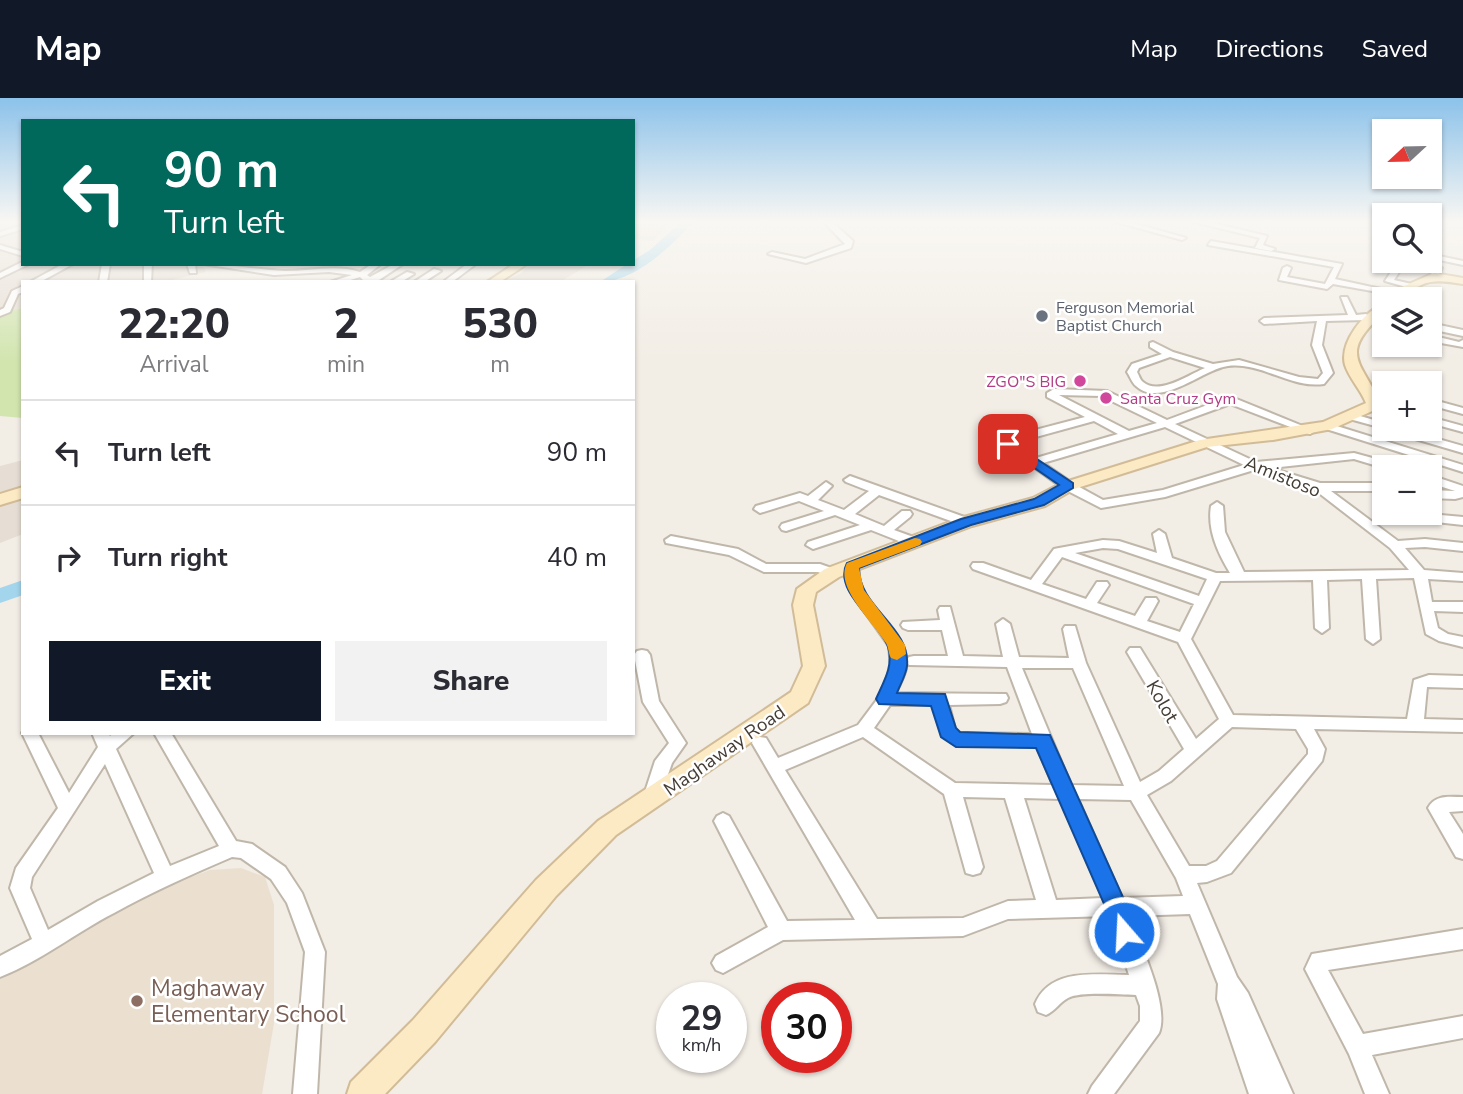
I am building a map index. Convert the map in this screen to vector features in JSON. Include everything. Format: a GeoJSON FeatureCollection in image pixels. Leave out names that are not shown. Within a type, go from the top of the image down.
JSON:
{"type":"FeatureCollection","features":[{"type":"Feature","properties":{"kind":"street"},"geometry":{"type":"LineString","coordinates":[[271,268],[293,272],[313,268]]}},
{"type":"Feature","properties":{"kind":"street"},"geometry":{"type":"LineString","coordinates":[[293,272],[295,268]]}},
{"type":"Feature","properties":{"kind":"street"},"geometry":{"type":"LineString","coordinates":[[310,280],[343,268]]}},
{"type":"Feature","properties":{"kind":"street"},"geometry":{"type":"LineString","coordinates":[[350,268],[368,279],[390,268]]}},
{"type":"Feature","properties":{"kind":"street"},"geometry":{"type":"LineString","coordinates":[[450,280],[466,268]]}},
{"type":"Feature","properties":{"kind":"street"},"geometry":{"type":"LineString","coordinates":[[495,280],[515,268]]}},
{"type":"Feature","properties":{"kind":"street"},"geometry":{"type":"LineString","coordinates":[[1287,268],[1282,278],[1327,286],[1338,268]]}},
{"type":"Feature","properties":{"kind":"street"},"geometry":{"type":"LineString","coordinates":[[421,280],[437,271]]}},
{"type":"Feature","properties":{"kind":"street"},"geometry":{"type":"LineString","coordinates":[[38,280],[64,272]]}},
{"type":"Feature","properties":{"kind":"street"},"geometry":{"type":"LineString","coordinates":[[1395,273],[1389,281],[1412,286],[1434,276],[1463,281]]}},
{"type":"Feature","properties":{"kind":"street"},"geometry":{"type":"LineString","coordinates":[[398,280],[410,274]]}},
{"type":"Feature","properties":{"kind":"street"},"geometry":{"type":"LineString","coordinates":[[1332,281],[1372,291]]}},
{"type":"Feature","properties":{"kind":"street"},"geometry":{"type":"LineString","coordinates":[[0,313],[7,310],[15,293],[21,289]]}},
{"type":"Feature","properties":{"kind":"street"},"geometry":{"type":"LineString","coordinates":[[1344,299],[1371,314]]}},
{"type":"Feature","properties":{"kind":"street"},"geometry":{"type":"LineString","coordinates":[[1264,321],[1371,314]]}},
{"type":"Feature","properties":{"kind":"street","name":"Maghaway Road"},"geometry":{"type":"LineString","coordinates":[[1371,314],[1350,352],[1352,366],[1372,396]]}},
{"type":"Feature","properties":{"kind":"street"},"geometry":{"type":"LineString","coordinates":[[1170,354],[1135,366],[1132,372],[1134,379],[1142,385],[1161,390],[1226,363],[1253,364],[1307,382],[1321,382],[1328,373],[1317,345],[1322,318]]}},
{"type":"Feature","properties":{"kind":"street"},"geometry":{"type":"LineString","coordinates":[[1442,329],[1463,333]]}},
{"type":"Feature","properties":{"kind":"street"},"geometry":{"type":"LineString","coordinates":[[1442,341],[1460,345],[1463,343]]}},
{"type":"Feature","properties":{"kind":"street"},"geometry":{"type":"LineString","coordinates":[[1153,345],[1170,354],[1213,367]]}},
{"type":"Feature","properties":{"kind":"street","name":"Amistoso"},"geometry":{"type":"LineString","coordinates":[[1094,418],[1051,396],[1054,393],[1103,393],[1254,466],[1319,487],[1395,545],[1420,574]]}},
{"type":"Feature","properties":{"kind":"street"},"geometry":{"type":"LineString","coordinates":[[1036,462],[1165,424],[1230,400],[1310,431]]}},
{"type":"Feature","properties":{"kind":"street"},"geometry":{"type":"LineString","coordinates":[[1442,405],[1462,410]]}},
{"type":"Feature","properties":{"kind":"street","name":"Maghaway Road"},"geometry":{"type":"LineString","coordinates":[[363,1094],[424,1031],[546,888],[607,828],[800,697],[814,666],[803,605],[807,589],[842,570],[966,522],[1039,502],[1068,486],[1205,443],[1310,431],[1372,408]]}},
{"type":"Feature","properties":{"kind":"street"},"geometry":{"type":"LineString","coordinates":[[1350,416],[1372,422]]}},
{"type":"Feature","properties":{"kind":"street"},"geometry":{"type":"LineString","coordinates":[[1126,434],[1094,418],[1008,442],[1068,486],[1105,504],[1165,493],[1254,466],[1354,456],[1372,461]]}},
{"type":"Feature","properties":{"kind":"street"},"geometry":{"type":"LineString","coordinates":[[1442,423],[1463,429]]}},
{"type":"Feature","properties":{"kind":"street"},"geometry":{"type":"LineString","coordinates":[[1327,426],[1463,469]]}},
{"type":"Feature","properties":{"kind":"street"},"geometry":{"type":"LineString","coordinates":[[1433,441],[1463,450]]}},
{"type":"Feature","properties":{"kind":"street"},"geometry":{"type":"LineString","coordinates":[[850,480],[966,522]]}},
{"type":"Feature","properties":{"kind":"street"},"geometry":{"type":"LineString","coordinates":[[1442,483],[1463,491]]}},
{"type":"Feature","properties":{"kind":"street"},"geometry":{"type":"LineString","coordinates":[[809,500],[826,486]]}},
{"type":"Feature","properties":{"kind":"street"},"geometry":{"type":"LineString","coordinates":[[1319,487],[1372,487]]}},
{"type":"Feature","properties":{"kind":"street"},"geometry":{"type":"LineString","coordinates":[[786,527],[841,513],[877,490]]}},
{"type":"Feature","properties":{"kind":"street"},"geometry":{"type":"LineString","coordinates":[[1442,494],[1455,495],[1463,491]]}},
{"type":"Feature","properties":{"kind":"street"},"geometry":{"type":"LineString","coordinates":[[0,500],[21,493]]}},
{"type":"Feature","properties":{"kind":"street"},"geometry":{"type":"LineString","coordinates":[[760,509],[800,497],[914,542]]}},
{"type":"Feature","properties":{"kind":"street"},"geometry":{"type":"LineString","coordinates":[[1217,506],[1214,516],[1226,558],[1240,576]]}},
{"type":"Feature","properties":{"kind":"street"},"geometry":{"type":"LineString","coordinates":[[885,531],[906,514]]}},
{"type":"Feature","properties":{"kind":"street"},"geometry":{"type":"LineString","coordinates":[[1357,515],[1372,514]]}},
{"type":"Feature","properties":{"kind":"street"},"geometry":{"type":"LineString","coordinates":[[1442,519],[1463,521]]}},
{"type":"Feature","properties":{"kind":"street"},"geometry":{"type":"LineString","coordinates":[[813,545],[872,526]]}},
{"type":"Feature","properties":{"kind":"street"},"geometry":{"type":"LineString","coordinates":[[1159,534],[1167,561]]}},
{"type":"Feature","properties":{"kind":"street"},"geometry":{"type":"LineString","coordinates":[[671,540],[733,552],[764,568],[820,568],[851,573],[857,591],[896,645],[899,667],[886,699],[864,729],[775,767]]}},
{"type":"Feature","properties":{"kind":"street"},"geometry":{"type":"LineString","coordinates":[[1395,545],[1425,542],[1463,547]]}},
{"type":"Feature","properties":{"kind":"street"},"geometry":{"type":"LineString","coordinates":[[1034,585],[1059,552],[1110,544],[1215,577],[1420,574],[1463,577]]}},
{"type":"Feature","properties":{"kind":"street"},"geometry":{"type":"LineString","coordinates":[[1059,552],[1203,602]]}},
{"type":"Feature","properties":{"kind":"street"},"geometry":{"type":"LineString","coordinates":[[978,566],[1184,639],[1228,721]]}},
{"type":"Feature","properties":{"kind":"street"},"geometry":{"type":"LineString","coordinates":[[1420,574],[1432,631],[1444,638],[1463,642]]}},
{"type":"Feature","properties":{"kind":"street"},"geometry":{"type":"LineString","coordinates":[[1369,576],[1373,639]]}},
{"type":"Feature","properties":{"kind":"street"},"geometry":{"type":"LineString","coordinates":[[1184,639],[1215,577]]}},
{"type":"Feature","properties":{"kind":"street"},"geometry":{"type":"LineString","coordinates":[[1320,577],[1322,628]]}},
{"type":"Feature","properties":{"kind":"street"},"geometry":{"type":"LineString","coordinates":[[1089,605],[1102,585]]}},
{"type":"Feature","properties":{"kind":"street"},"geometry":{"type":"LineString","coordinates":[[1138,623],[1151,601]]}},
{"type":"Feature","properties":{"kind":"street"},"geometry":{"type":"LineString","coordinates":[[1426,606],[1463,607]]}},
{"type":"Feature","properties":{"kind":"street"},"geometry":{"type":"LineString","coordinates":[[908,625],[947,618],[957,662]]}},
{"type":"Feature","properties":{"kind":"street"},"geometry":{"type":"LineString","coordinates":[[1003,624],[1013,661],[1043,741],[1116,906],[1141,985],[1151,1006],[1151,1025],[1100,1094]]}},
{"type":"Feature","properties":{"kind":"street"},"geometry":{"type":"LineString","coordinates":[[1070,629],[1078,663],[1136,793],[1184,875],[1229,985],[1240,1001],[1281,1094]]}},
{"type":"Feature","properties":{"kind":"street","name":"Kolot"},"geometry":{"type":"LineString","coordinates":[[1135,652],[1193,749]]}},
{"type":"Feature","properties":{"kind":"street"},"geometry":{"type":"LineString","coordinates":[[642,655],[651,702],[678,743],[664,761],[652,799]]}},
{"type":"Feature","properties":{"kind":"street"},"geometry":{"type":"LineString","coordinates":[[914,661],[1078,663]]}},
{"type":"Feature","properties":{"kind":"street"},"geometry":{"type":"LineString","coordinates":[[1415,723],[1420,684],[1429,681],[1463,682]]}},
{"type":"Feature","properties":{"kind":"street"},"geometry":{"type":"LineString","coordinates":[[886,699],[1000,698]]}},
{"type":"Feature","properties":{"kind":"street"},"geometry":{"type":"LineString","coordinates":[[939,699],[947,732],[956,739],[1043,741]]}},
{"type":"Feature","properties":{"kind":"street"},"geometry":{"type":"LineString","coordinates":[[864,729],[952,790],[1136,793],[1165,776],[1228,721],[1463,726]]}},
{"type":"Feature","properties":{"kind":"street"},"geometry":{"type":"LineString","coordinates":[[1184,875],[1207,874],[1224,867],[1316,756],[1313,741],[1301,722]]}},
{"type":"Feature","properties":{"kind":"street"},"geometry":{"type":"LineString","coordinates":[[31,735],[68,809]]}},
{"type":"Feature","properties":{"kind":"street"},"geometry":{"type":"LineString","coordinates":[[163,735],[231,849]]}},
{"type":"Feature","properties":{"kind":"street"},"geometry":{"type":"LineString","coordinates":[[43,942],[20,888],[23,874],[68,809],[103,739]]}},
{"type":"Feature","properties":{"kind":"street"},"geometry":{"type":"LineString","coordinates":[[103,739],[165,877]]}},
{"type":"Feature","properties":{"kind":"street"},"geometry":{"type":"LineString","coordinates":[[760,743],[872,929]]}},
{"type":"Feature","properties":{"kind":"street"},"geometry":{"type":"LineString","coordinates":[[952,790],[973,867]]}},
{"type":"Feature","properties":{"kind":"street"},"geometry":{"type":"LineString","coordinates":[[1012,790],[1048,907]]}},
{"type":"Feature","properties":{"kind":"street"},"geometry":{"type":"LineString","coordinates":[[1463,803],[1440,804],[1437,808],[1463,851]]}},
{"type":"Feature","properties":{"kind":"street"},"geometry":{"type":"LineString","coordinates":[[723,821],[781,931]]}},
{"type":"Feature","properties":{"kind":"street"},"geometry":{"type":"LineString","coordinates":[[0,967],[165,877],[231,849],[245,850],[278,873],[295,899],[315,952],[305,1094]]}},
{"type":"Feature","properties":{"kind":"street"},"geometry":{"type":"LineString","coordinates":[[723,963],[781,931],[963,927],[1007,910],[1196,905]]}},
{"type":"Feature","properties":{"kind":"street"},"geometry":{"type":"LineString","coordinates":[[1377,1094],[1357,1046],[1316,969],[1319,961],[1463,939]]}},
{"type":"Feature","properties":{"kind":"street"},"geometry":{"type":"LineString","coordinates":[[1046,1004],[1062,989],[1078,985],[1141,985]]}},
{"type":"Feature","properties":{"kind":"street"},"geometry":{"type":"LineString","coordinates":[[1229,985],[1228,999],[1261,1094]]}},
{"type":"Feature","properties":{"kind":"street"},"geometry":{"type":"LineString","coordinates":[[1357,1046],[1463,1027]]}},
{"type":"Feature","properties":{"kind":"shaded area"},"geometry":{"type":"Polygon","coordinates":[[[0,268],[204,268],[206,272],[172,280],[21,280],[21,308],[0,313],[0,268]]]}},
{"type":"Feature","properties":{"kind":"shaded area"},"geometry":{"type":"Polygon","coordinates":[[[526,268],[583,268],[563,280],[507,280],[526,268]]]}},
{"type":"Feature","properties":{"kind":"shaded area"},"geometry":{"type":"Polygon","coordinates":[[[21,461],[21,535],[0,543],[0,466],[21,461]]]}},
{"type":"Feature","properties":{"kind":"shaded area","name":"Maghaway Elementary School"},"geometry":{"type":"Polygon","coordinates":[[[241,868],[265,877],[274,905],[274,1023],[262,1094],[0,1094],[0,978],[146,893],[210,870],[241,868]]]}},
{"type":"Feature","properties":{"kind":"green space"},"geometry":{"type":"Polygon","coordinates":[[[21,308],[21,418],[0,416],[0,313],[21,308]]]}},
{"type":"Feature","properties":{"kind":"waterway"},"geometry":{"type":"LineString","coordinates":[[609,280],[628,268]]}},
{"type":"Feature","properties":{"kind":"waterway"},"geometry":{"type":"LineString","coordinates":[[0,596],[21,588]]}},
{"type":"Feature","properties":{"kind":"slow traffic"},"geometry":{"type":"LineString","coordinates":[[897,654],[896,645],[857,591],[851,573],[852,566],[915,542]]}},
{"type":"Feature","properties":{"kind":"place","name":"Ferguson Memorial Baptist Church"},"geometry":{"type":"Point","coordinates":[1042,316]}},
{"type":"Feature","properties":{"kind":"place","name":"ZGO\"S BIG"},"geometry":{"type":"Point","coordinates":[1080,381]}},
{"type":"Feature","properties":{"kind":"place","name":"Santa Cruz Gym"},"geometry":{"type":"Point","coordinates":[1106,398]}},
{"type":"Feature","properties":{"kind":"place","name":"Maghaway Elementary School"},"geometry":{"type":"Point","coordinates":[137,1001]}},
{"type":"Feature","properties":{"kind":"route"},"geometry":{"type":"LineString","coordinates":[[1008,444],[1068,486],[1039,502],[966,522],[852,566],[851,573],[857,591],[896,645],[899,667],[886,699],[939,699],[947,732],[956,739],[1043,741],[1116,906],[1124,932]]}}]}
